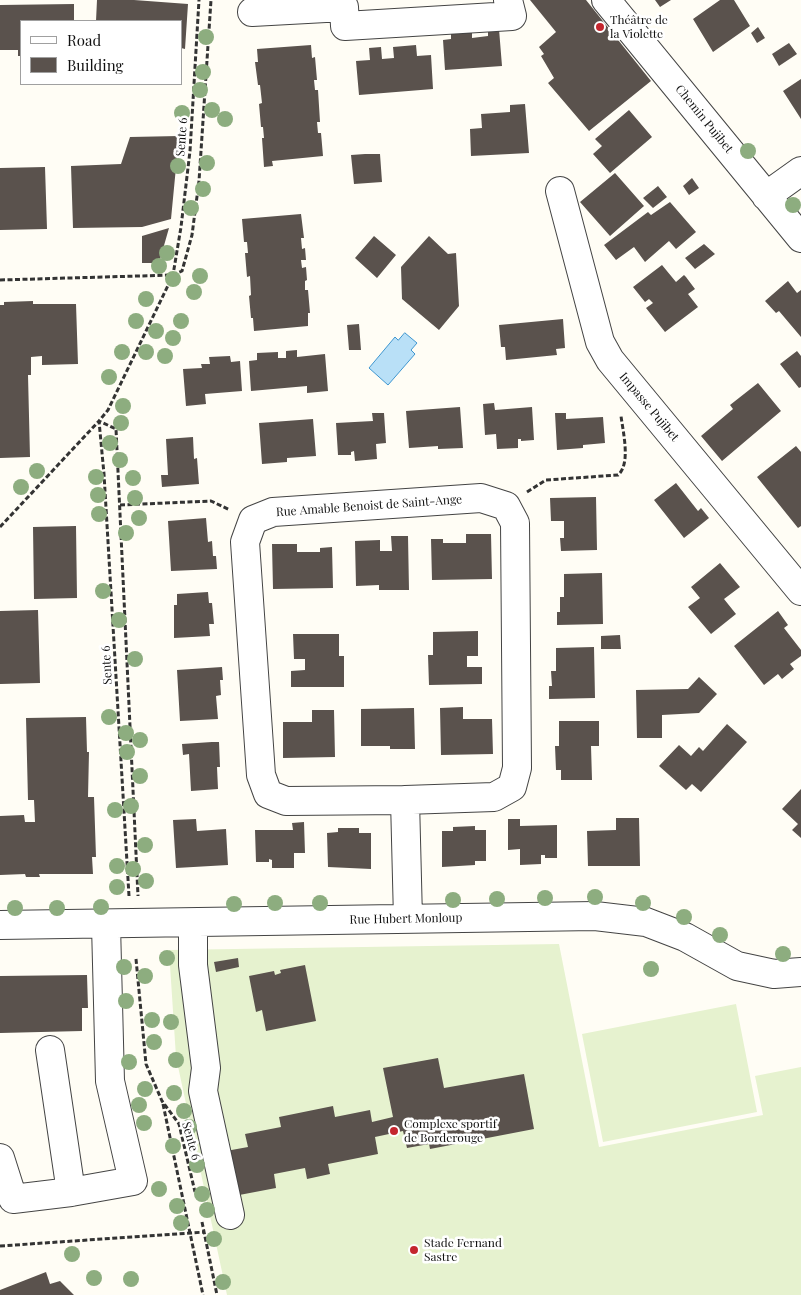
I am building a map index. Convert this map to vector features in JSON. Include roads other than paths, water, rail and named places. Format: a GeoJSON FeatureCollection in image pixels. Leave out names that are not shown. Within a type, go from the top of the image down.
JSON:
{"type":"FeatureCollection","features":[{"type":"Feature","properties":{"kind":"street"},"geometry":{"type":"LineString","coordinates":[[252,12],[344,7],[345,26],[512,16],[508,0]]}},
{"type":"Feature","properties":{"kind":"street","name":"Chemin Pujibet"},"geometry":{"type":"LineString","coordinates":[[606,0],[801,238]]}},
{"type":"Feature","properties":{"kind":"street"},"geometry":{"type":"LineString","coordinates":[[766,196],[801,172]]}},
{"type":"Feature","properties":{"kind":"street","name":"Impasse Pujibet"},"geometry":{"type":"LineString","coordinates":[[560,191],[600,342],[610,360],[801,591]]}},
{"type":"Feature","properties":{"kind":"street","name":"Rue Amable Benoist de Saint-Ange"},"geometry":{"type":"LineString","coordinates":[[481,498],[506,506],[515,523],[517,768],[512,787],[494,797],[405,800],[286,801],[268,794],[261,775],[245,542],[253,520],[273,512],[481,498]]}},
{"type":"Feature","properties":{"kind":"street"},"geometry":{"type":"LineString","coordinates":[[405,800],[408,919]]}},
{"type":"Feature","properties":{"kind":"street","name":"Rue Hubert Monloup"},"geometry":{"type":"LineString","coordinates":[[0,926],[594,916],[646,922],[685,937],[737,966],[774,974],[801,972]]}},
{"type":"Feature","properties":{"kind":"street"},"geometry":{"type":"LineString","coordinates":[[192,923],[193,965],[206,1068],[203,1091],[230,1215]]}},
{"type":"Feature","properties":{"kind":"street"},"geometry":{"type":"LineString","coordinates":[[0,1158],[13,1199],[71,1192],[133,1181],[110,1081],[106,925]]}},
{"type":"Feature","properties":{"kind":"street"},"geometry":{"type":"LineString","coordinates":[[50,1050],[71,1192]]}},
{"type":"Feature","properties":{"kind":"water"},"geometry":{"type":"Polygon","coordinates":[[[405,333],[417,343],[411,350],[415,354],[388,385],[369,368],[395,337],[398,340],[405,333]]]}},
{"type":"Feature","properties":{"kind":"place","name":"Théâtre de la Violette"},"geometry":{"type":"Point","coordinates":[600,27]}},
{"type":"Feature","properties":{"kind":"place","name":"Complexe sportif de Borderouge"},"geometry":{"type":"Point","coordinates":[394,1131]}},
{"type":"Feature","properties":{"kind":"place","name":"Stade Fernand Sastre"},"geometry":{"type":"Point","coordinates":[414,1250]}}]}
